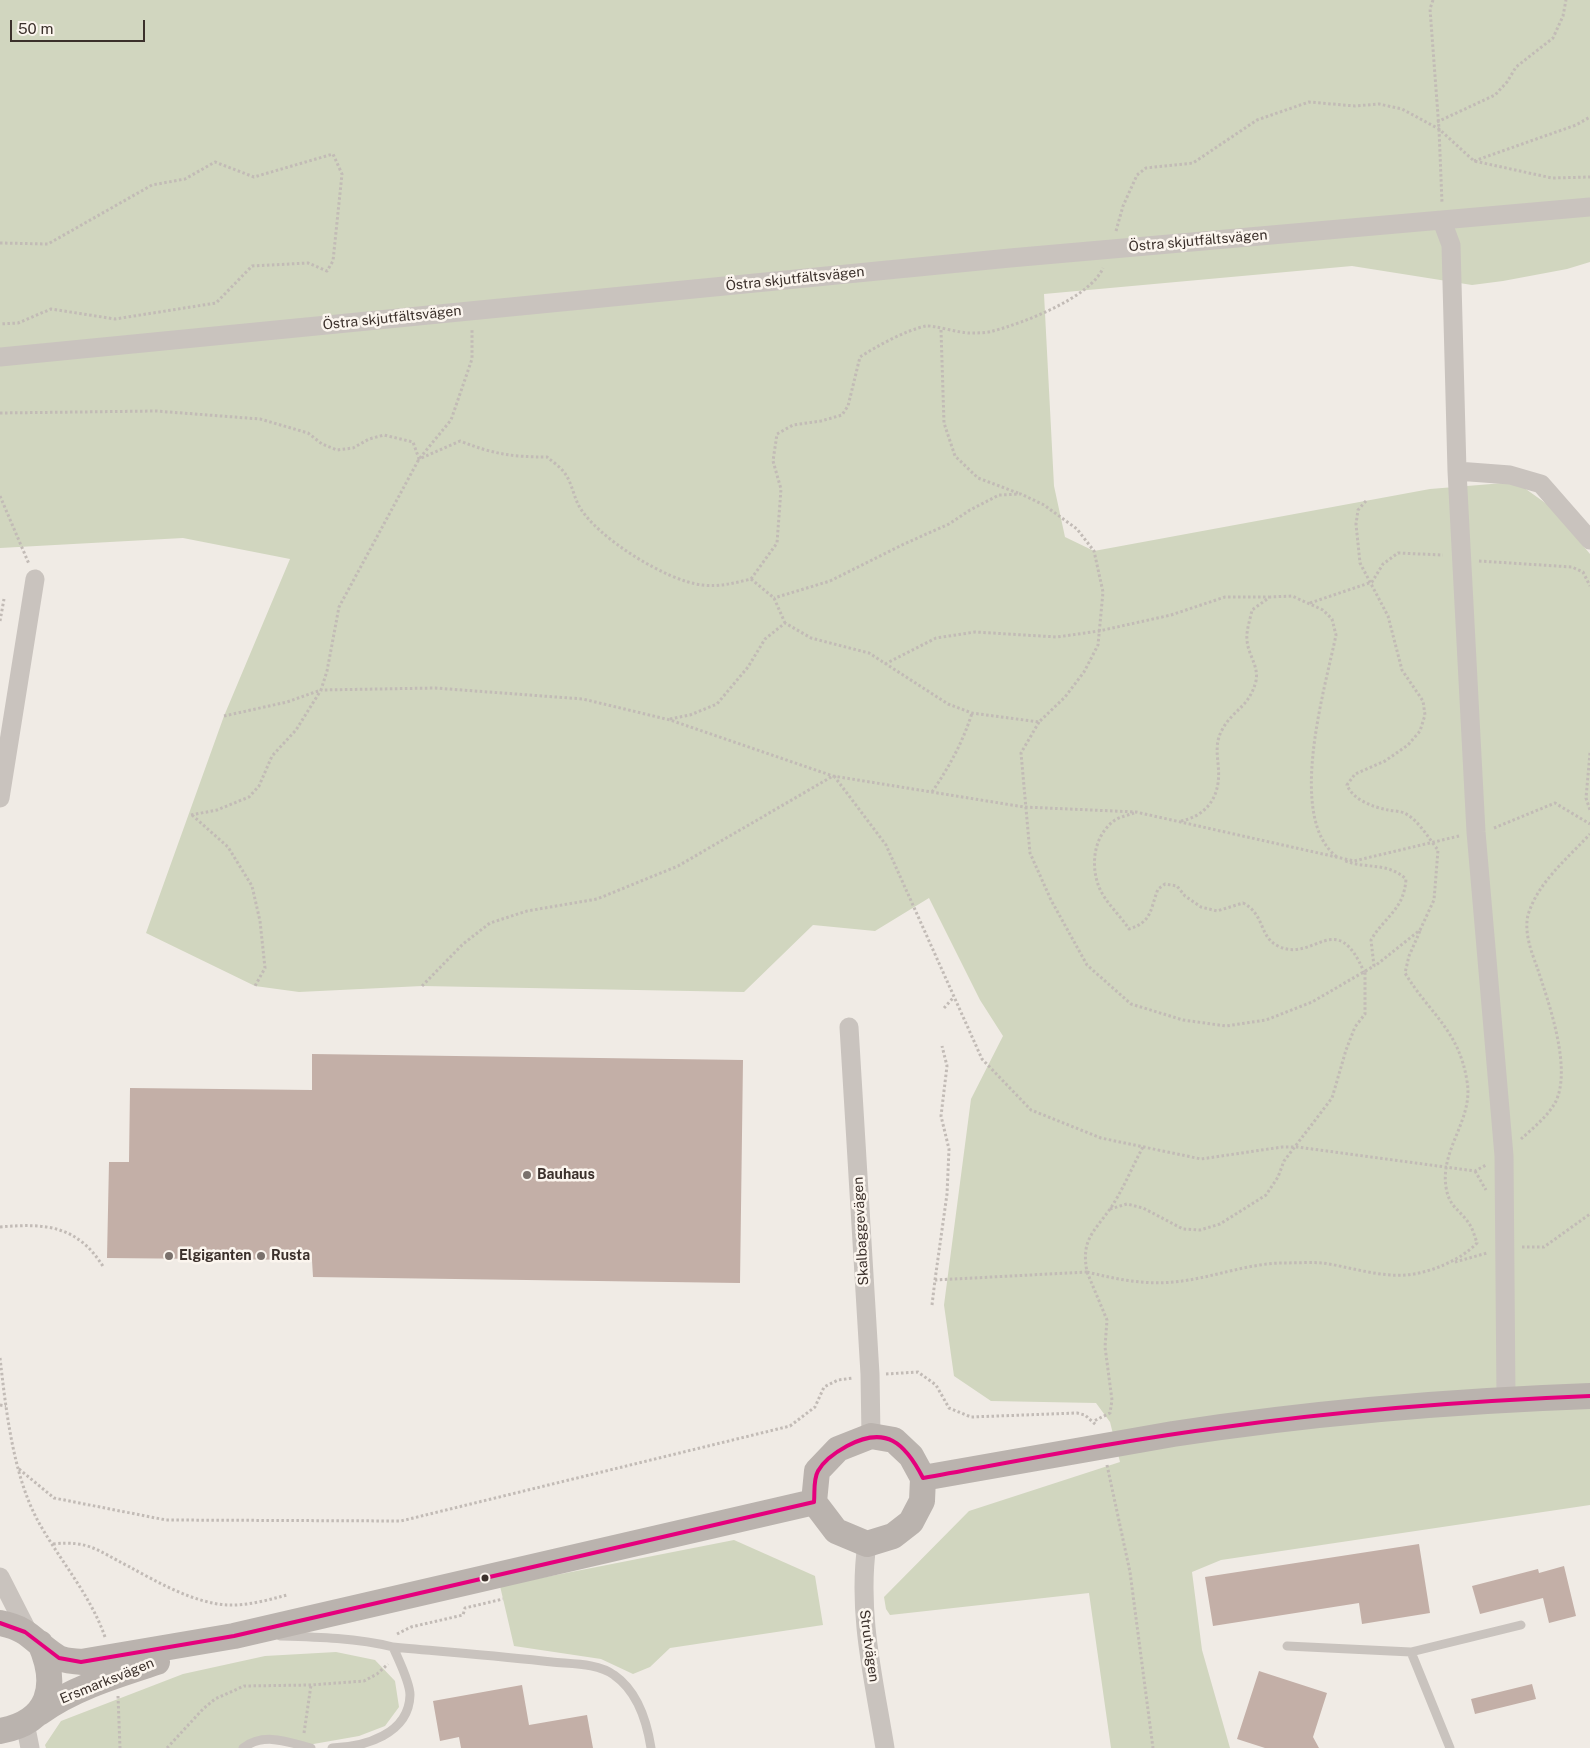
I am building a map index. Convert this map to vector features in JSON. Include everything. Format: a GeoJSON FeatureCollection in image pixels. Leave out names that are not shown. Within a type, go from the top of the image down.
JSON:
{"type":"FeatureCollection","features":[{"type":"Feature","properties":{"kind":"main road"},"geometry":{"type":"LineString","coordinates":[[923,1478],[1174,1434],[1352,1412],[1506,1399],[1590,1396]]}},
{"type":"Feature","properties":{"kind":"main road"},"geometry":{"type":"LineString","coordinates":[[871,1436],[894,1440],[911,1456],[923,1478],[922,1501],[911,1522],[893,1536],[867,1544],[836,1531],[814,1502],[817,1472],[838,1449],[871,1436]]}},
{"type":"Feature","properties":{"kind":"main road","name":"Ersmarksvägen"},"geometry":{"type":"LineString","coordinates":[[0,1623],[17,1627],[59,1658],[81,1662],[234,1636],[814,1502]]}},
{"type":"Feature","properties":{"kind":"main road","name":"Ersmarksvägen"},"geometry":{"type":"LineString","coordinates":[[0,1731],[15,1728],[31,1728],[52,1703],[78,1691],[234,1636]]}},
{"type":"Feature","properties":{"kind":"main road"},"geometry":{"type":"LineString","coordinates":[[31,1728],[46,1701],[51,1676],[34,1638]]}},
{"type":"Feature","properties":{"kind":"street","name":"Östra skjutfältsvägen"},"geometry":{"type":"LineString","coordinates":[[0,357],[1112,249],[1590,207]]}},
{"type":"Feature","properties":{"kind":"street"},"geometry":{"type":"LineString","coordinates":[[1442,221],[1451,245],[1457,471],[1476,832],[1504,1156],[1506,1399]]}},
{"type":"Feature","properties":{"kind":"street"},"geometry":{"type":"LineString","coordinates":[[1457,471],[1510,475],[1541,484],[1590,540]]}},
{"type":"Feature","properties":{"kind":"street"},"geometry":{"type":"LineString","coordinates":[[0,798],[35,579]]}},
{"type":"Feature","properties":{"kind":"street","name":"Skalbaggevägen"},"geometry":{"type":"LineString","coordinates":[[849,1027],[870,1374],[871,1436]]}},
{"type":"Feature","properties":{"kind":"street","name":"Strutvägen"},"geometry":{"type":"LineString","coordinates":[[867,1544],[862,1577],[864,1619],[885,1748]]}},
{"type":"Feature","properties":{"kind":"street"},"geometry":{"type":"LineString","coordinates":[[0,1577],[34,1638]]}},
{"type":"Feature","properties":{"kind":"lane"},"geometry":{"type":"LineString","coordinates":[[1287,1646],[1411,1652],[1521,1625]]}},
{"type":"Feature","properties":{"kind":"lane"},"geometry":{"type":"LineString","coordinates":[[234,1636],[316,1637],[378,1644],[393,1648],[490,1655],[596,1667],[614,1674],[636,1700],[644,1718],[651,1748]]}},
{"type":"Feature","properties":{"kind":"lane"},"geometry":{"type":"LineString","coordinates":[[332,1748],[364,1743],[389,1734],[403,1720],[410,1694],[393,1648]]}},
{"type":"Feature","properties":{"kind":"lane"},"geometry":{"type":"LineString","coordinates":[[1411,1652],[1450,1748]]}},
{"type":"Feature","properties":{"kind":"lane"},"geometry":{"type":"LineString","coordinates":[[243,1748],[251,1742],[272,1738],[307,1747]]}},
{"type":"Feature","properties":{"kind":"path"},"geometry":{"type":"LineString","coordinates":[[1431,0],[1437,122],[1439,129],[1442,221]]}},
{"type":"Feature","properties":{"kind":"path"},"geometry":{"type":"LineString","coordinates":[[1437,122],[1495,95],[1507,82],[1516,67],[1553,38],[1566,0]]}},
{"type":"Feature","properties":{"kind":"path"},"geometry":{"type":"LineString","coordinates":[[419,459],[460,442],[486,452],[511,457],[547,457],[566,474],[580,507],[603,534],[631,554],[666,573],[700,585],[721,587],[751,579],[777,542],[781,489],[773,461],[777,434],[793,425],[821,421],[842,414],[848,406],[860,357],[876,347],[927,326],[941,330],[967,333],[991,332],[1032,317],[1068,299],[1091,284],[1102,272],[1112,249],[1123,206],[1137,175],[1146,168],[1158,165],[1193,163],[1257,120],[1309,102],[1355,106],[1379,104],[1402,109],[1439,129],[1474,161],[1552,178],[1590,177]]}},
{"type":"Feature","properties":{"kind":"path"},"geometry":{"type":"LineString","coordinates":[[1474,161],[1576,125],[1590,117]]}},
{"type":"Feature","properties":{"kind":"path"},"geometry":{"type":"LineString","coordinates":[[0,243],[48,244],[152,186],[185,179],[215,162],[254,177],[333,154],[342,174],[333,261],[327,271],[308,263],[252,266],[216,303],[115,318],[51,309],[18,322],[0,324]]}},
{"type":"Feature","properties":{"kind":"path"},"geometry":{"type":"LineString","coordinates":[[255,986],[265,968],[260,921],[252,886],[228,847],[191,815],[217,810],[249,796],[259,786],[272,756],[296,730],[321,690],[327,671],[339,607],[419,459],[451,420],[472,359],[472,310]]}},
{"type":"Feature","properties":{"kind":"path"},"geometry":{"type":"LineString","coordinates":[[941,330],[944,423],[955,456],[978,478],[1044,505],[1077,529],[1094,551],[1103,592],[1098,645],[1084,672],[1065,697],[1039,722],[1021,753],[1024,806],[1030,853],[1051,900],[1087,965],[1131,1004],[1183,1020],[1226,1026],[1266,1020],[1312,1002],[1374,966],[1420,930]]}},
{"type":"Feature","properties":{"kind":"path"},"geometry":{"type":"LineString","coordinates":[[0,414],[156,410],[260,419],[308,433],[322,444],[337,450],[353,448],[369,439],[384,435],[398,437],[413,442],[419,459]]}},
{"type":"Feature","properties":{"kind":"path"},"geometry":{"type":"LineString","coordinates":[[774,598],[830,581],[949,524],[999,494],[1020,494]]}},
{"type":"Feature","properties":{"kind":"path"},"geometry":{"type":"LineString","coordinates":[[0,496],[35,579]]}},
{"type":"Feature","properties":{"kind":"path"},"geometry":{"type":"LineString","coordinates":[[1366,501],[1358,510],[1356,524],[1360,563],[1372,582],[1388,616],[1402,670],[1423,701],[1425,715],[1420,731],[1408,745],[1385,761],[1355,774],[1347,785],[1351,794],[1358,799],[1385,809],[1404,813],[1438,850],[1434,900],[1409,956],[1405,973],[1453,1037],[1468,1081],[1469,1102],[1444,1166],[1446,1189],[1454,1209],[1470,1225],[1477,1243],[1466,1255],[1444,1264]]}},
{"type":"Feature","properties":{"kind":"path"},"geometry":{"type":"LineString","coordinates":[[751,579],[774,598],[785,624],[811,638],[868,653],[948,704],[972,713],[1039,722]]}},
{"type":"Feature","properties":{"kind":"path"},"geometry":{"type":"LineString","coordinates":[[1309,603],[1372,582]]}},
{"type":"Feature","properties":{"kind":"path"},"geometry":{"type":"LineString","coordinates":[[885,664],[936,638],[975,632],[1057,637],[1099,631],[1171,615],[1225,597],[1292,596],[1323,610],[1332,619],[1336,635],[1313,744],[1311,790],[1317,833],[1328,850],[1338,858],[1353,864],[1387,867],[1396,870],[1406,879],[1405,890],[1400,904],[1371,940],[1374,966]]}},
{"type":"Feature","properties":{"kind":"path"},"geometry":{"type":"LineString","coordinates":[[1179,821],[1195,818],[1209,805],[1218,784],[1216,746],[1221,731],[1229,719],[1248,702],[1256,679],[1256,667],[1246,640],[1252,610],[1270,597]]}},
{"type":"Feature","properties":{"kind":"path"},"geometry":{"type":"LineString","coordinates":[[0,621],[4,599]]}},
{"type":"Feature","properties":{"kind":"path"},"geometry":{"type":"LineString","coordinates":[[670,720],[690,715],[717,704],[748,667],[765,639],[785,624]]}},
{"type":"Feature","properties":{"kind":"path"},"geometry":{"type":"LineString","coordinates":[[224,716],[287,702],[321,690],[358,688],[435,688],[583,699],[670,720],[833,776],[1024,806],[1136,812],[1354,860],[1505,825],[1556,803],[1590,824]]}},
{"type":"Feature","properties":{"kind":"path"},"geometry":{"type":"LineString","coordinates":[[932,792],[946,771],[967,731],[972,713]]}},
{"type":"Feature","properties":{"kind":"path"},"geometry":{"type":"LineString","coordinates":[[1590,753],[1586,798],[1590,810]]}},
{"type":"Feature","properties":{"kind":"path"},"geometry":{"type":"LineString","coordinates":[[422,986],[462,944],[490,923],[526,911],[597,899],[678,866],[833,776]]}},
{"type":"Feature","properties":{"kind":"path"},"geometry":{"type":"LineString","coordinates":[[833,776],[886,844],[953,998],[982,1059],[1031,1110],[1101,1138],[1201,1159],[1282,1147],[1297,1147],[1475,1171],[1504,1156],[1537,1125],[1555,1103],[1562,1070],[1552,1014],[1529,943],[1528,917],[1538,893],[1550,876],[1590,834]]}},
{"type":"Feature","properties":{"kind":"path"},"geometry":{"type":"LineString","coordinates":[[1110,1209],[1127,1204],[1143,1208],[1183,1229],[1200,1230],[1220,1224],[1266,1195],[1278,1177],[1284,1161],[1297,1147],[1332,1098],[1346,1050],[1356,1027],[1365,1014],[1364,972],[1356,955],[1342,941],[1332,938],[1292,950],[1278,947],[1268,939],[1252,908],[1242,903],[1217,911],[1201,907],[1185,896],[1177,886],[1165,884],[1158,889],[1148,919],[1140,925],[1129,929],[1100,888],[1094,870],[1094,852],[1102,833],[1115,820],[1136,812]]}},
{"type":"Feature","properties":{"kind":"path"},"geometry":{"type":"LineString","coordinates":[[944,1008],[953,998]]}},
{"type":"Feature","properties":{"kind":"path"},"geometry":{"type":"LineString","coordinates":[[932,1305],[947,1194],[949,1149],[941,1116],[947,1066],[942,1046]]}},
{"type":"Feature","properties":{"kind":"path"},"geometry":{"type":"LineString","coordinates":[[1094,1421],[1110,1413],[1112,1400],[1105,1347],[1107,1320],[1087,1272],[1084,1255],[1088,1238],[1097,1223],[1110,1209],[1143,1147]]}},
{"type":"Feature","properties":{"kind":"path"},"geometry":{"type":"LineString","coordinates":[[0,1227],[28,1225],[60,1228],[95,1252],[104,1268]]}},
{"type":"Feature","properties":{"kind":"path"},"geometry":{"type":"LineString","coordinates":[[936,1280],[1087,1272],[1122,1281],[1145,1284],[1174,1282],[1278,1263],[1322,1263],[1369,1272],[1406,1275],[1505,1248]]}},
{"type":"Feature","properties":{"kind":"path"},"geometry":{"type":"LineString","coordinates":[[0,1358],[6,1406],[25,1491],[38,1522],[88,1598],[105,1638]]}},
{"type":"Feature","properties":{"kind":"path"},"geometry":{"type":"LineString","coordinates":[[20,1469],[54,1498],[166,1520],[401,1521],[790,1426],[815,1406],[824,1388],[838,1380],[870,1374],[918,1372],[936,1386],[949,1408],[971,1417],[1077,1414],[1086,1415],[1094,1421],[1099,1429]]}},
{"type":"Feature","properties":{"kind":"path"},"geometry":{"type":"LineString","coordinates":[[0,1405],[6,1406]]}},
{"type":"Feature","properties":{"kind":"path"},"geometry":{"type":"LineString","coordinates":[[1107,1463],[1130,1572],[1153,1748]]}},
{"type":"Feature","properties":{"kind":"path"},"geometry":{"type":"LineString","coordinates":[[53,1544],[72,1542],[98,1548],[127,1566],[195,1598],[225,1605],[242,1606],[287,1595]]}},
{"type":"Feature","properties":{"kind":"path"},"geometry":{"type":"LineString","coordinates":[[167,1748],[203,1709],[215,1699],[244,1686],[311,1685],[364,1681],[377,1674],[388,1664],[397,1633],[411,1627],[463,1616],[466,1608],[503,1599]]}},
{"type":"Feature","properties":{"kind":"path"},"geometry":{"type":"LineString","coordinates":[[307,1747],[311,1685]]}},
{"type":"Feature","properties":{"kind":"path"},"geometry":{"type":"LineString","coordinates":[[118,1691],[120,1748]]}},
{"type":"Feature","properties":{"kind":"green space"},"geometry":{"type":"Polygon","coordinates":[[[0,0],[1590,0],[1590,262],[1567,269],[1472,285],[1352,266],[1044,294],[1054,486],[1065,537],[1094,551],[1430,489],[1516,482],[1551,507],[1590,554],[1590,1505],[1221,1560],[1192,1572],[1202,1650],[1230,1748],[1111,1748],[1089,1593],[890,1615],[886,1609],[884,1597],[969,1511],[1120,1462],[1110,1422],[1096,1403],[991,1401],[954,1376],[944,1305],[971,1099],[1003,1036],[980,1000],[929,898],[875,931],[813,925],[744,992],[422,986],[299,992],[255,986],[146,933],[224,716],[290,559],[183,538],[0,548],[0,0]]]}},
{"type":"Feature","properties":{"kind":"green space"},"geometry":{"type":"Polygon","coordinates":[[[734,1540],[815,1576],[823,1625],[670,1648],[650,1667],[633,1674],[601,1659],[514,1646],[500,1586],[734,1540]]]}},
{"type":"Feature","properties":{"kind":"green space"},"geometry":{"type":"Polygon","coordinates":[[[336,1652],[375,1660],[395,1681],[399,1707],[385,1726],[359,1736],[302,1746],[272,1738],[243,1748],[46,1748],[45,1745],[61,1721],[183,1674],[265,1656],[336,1652]]]}},
{"type":"Feature","properties":{"kind":"building","name":"Bauhaus"},"geometry":{"type":"Polygon","coordinates":[[[312,1054],[743,1060],[740,1283],[313,1277],[312,1260],[107,1258],[109,1162],[129,1162],[130,1088],[312,1090],[312,1054]]]}},
{"type":"Feature","properties":{"kind":"building"},"geometry":{"type":"Polygon","coordinates":[[[1419,1544],[1430,1613],[1362,1624],[1359,1603],[1213,1626],[1205,1577],[1419,1544]]]}},
{"type":"Feature","properties":{"kind":"building"},"geometry":{"type":"Polygon","coordinates":[[[1564,1566],[1576,1616],[1549,1623],[1543,1598],[1480,1614],[1472,1586],[1538,1569],[1539,1573],[1564,1566]]]}},
{"type":"Feature","properties":{"kind":"building"},"geometry":{"type":"Polygon","coordinates":[[[1259,1671],[1327,1693],[1313,1737],[1319,1748],[1265,1748],[1237,1739],[1259,1671]]]}},
{"type":"Feature","properties":{"kind":"building"},"geometry":{"type":"Polygon","coordinates":[[[1532,1684],[1536,1699],[1475,1714],[1471,1699],[1532,1684]]]}},
{"type":"Feature","properties":{"kind":"building"},"geometry":{"type":"Polygon","coordinates":[[[522,1685],[529,1725],[587,1715],[593,1748],[461,1748],[459,1737],[440,1741],[433,1701],[522,1685]]]}},
{"type":"Feature","properties":{"kind":"transit line"},"geometry":{"type":"LineString","coordinates":[[0,1623],[25,1632],[59,1658],[81,1662],[234,1636],[814,1502],[815,1478],[824,1463],[847,1446],[873,1437],[893,1441],[901,1447],[909,1455],[923,1478],[1111,1444],[1270,1421],[1407,1407],[1590,1396]]}},
{"type":"Feature","properties":{"kind":"place","name":"Bauhaus"},"geometry":{"type":"Point","coordinates":[527,1175]}},
{"type":"Feature","properties":{"kind":"place","name":"Elgiganten"},"geometry":{"type":"Point","coordinates":[169,1256]}},
{"type":"Feature","properties":{"kind":"place","name":"Rusta"},"geometry":{"type":"Point","coordinates":[261,1256]}}]}
